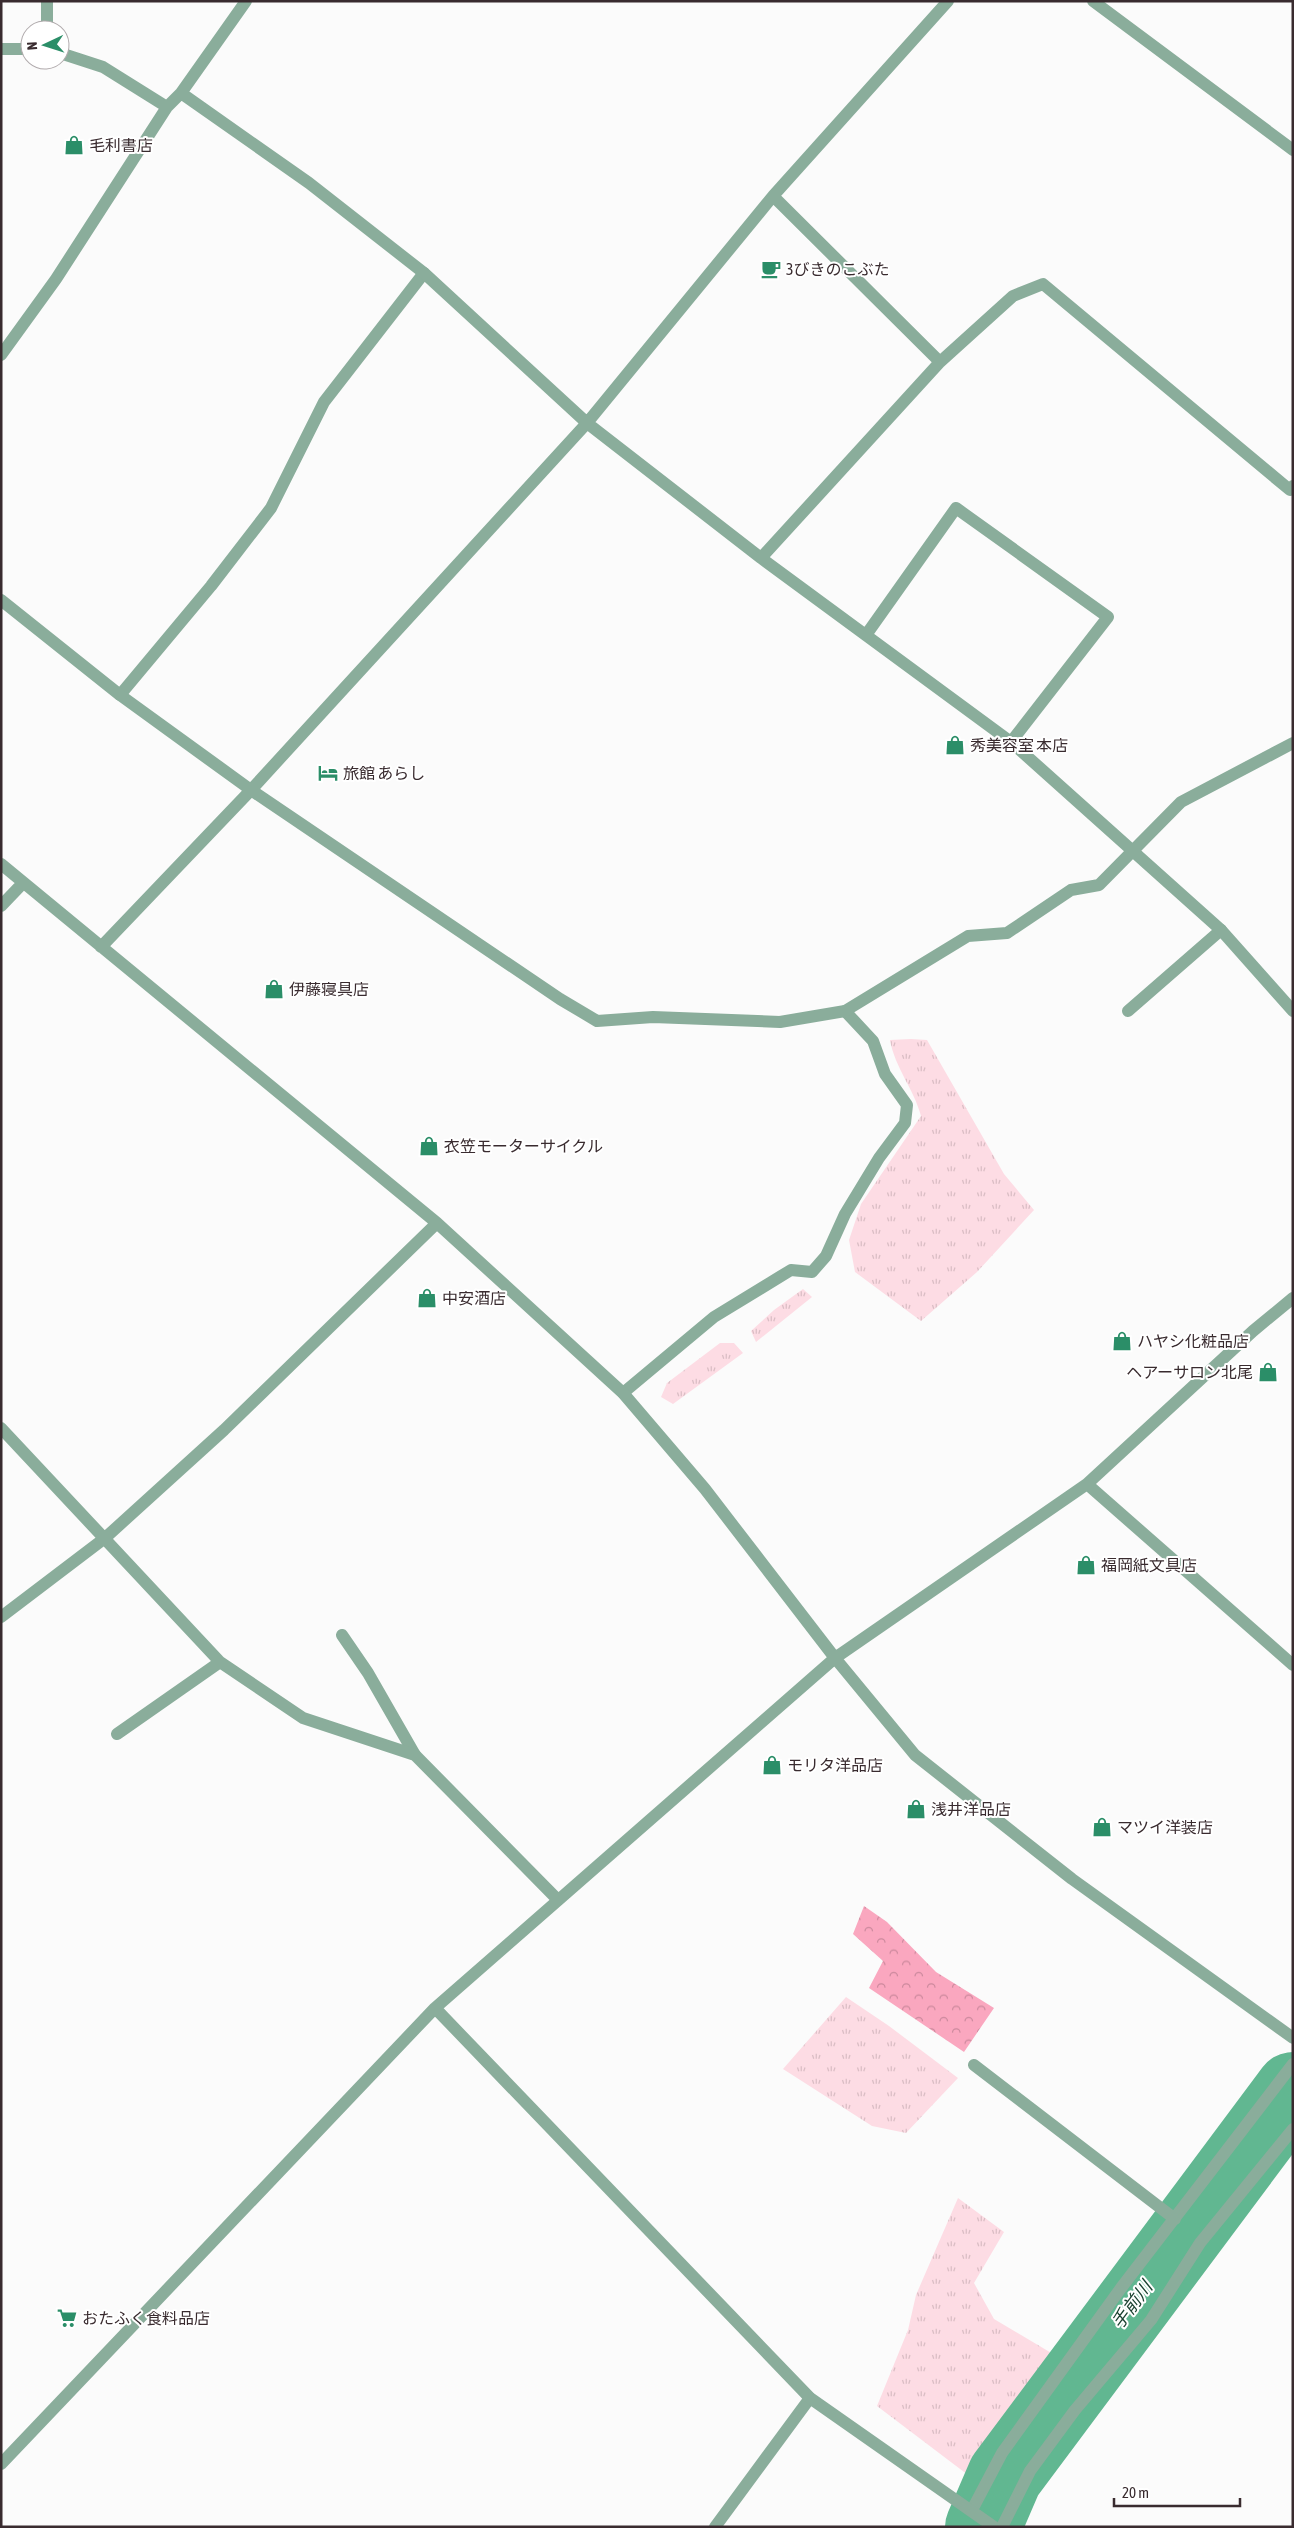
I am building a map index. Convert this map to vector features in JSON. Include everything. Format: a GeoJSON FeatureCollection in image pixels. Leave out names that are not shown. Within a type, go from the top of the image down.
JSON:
{"type":"FeatureCollection","features":[{"type":"Feature","properties":{"kind":"street"},"geometry":{"type":"LineString","coordinates":[[47,1],[47,20]]}},
{"type":"Feature","properties":{"kind":"street"},"geometry":{"type":"LineString","coordinates":[[1,355],[56,279],[167,107],[181,93],[246,1]]}},
{"type":"Feature","properties":{"kind":"street"},"geometry":{"type":"LineString","coordinates":[[101,947],[251,790],[587,423],[773,196],[948,1]]}},
{"type":"Feature","properties":{"kind":"street"},"geometry":{"type":"LineString","coordinates":[[1093,1],[1293,150]]}},
{"type":"Feature","properties":{"kind":"street"},"geometry":{"type":"LineString","coordinates":[[1,49],[20,49]]}},
{"type":"Feature","properties":{"kind":"street"},"geometry":{"type":"LineString","coordinates":[[70,56],[103,67],[167,107]]}},
{"type":"Feature","properties":{"kind":"street"},"geometry":{"type":"LineString","coordinates":[[181,93],[309,183],[424,273],[587,423],[761,558],[1012,742],[1221,930],[1293,1011]]}},
{"type":"Feature","properties":{"kind":"street"},"geometry":{"type":"LineString","coordinates":[[773,196],[940,362]]}},
{"type":"Feature","properties":{"kind":"street"},"geometry":{"type":"LineString","coordinates":[[120,695],[211,586],[271,508],[324,402],[424,273]]}},
{"type":"Feature","properties":{"kind":"street"},"geometry":{"type":"LineString","coordinates":[[761,558],[940,362],[1013,296],[1043,284],[1290,490],[1293,486]]}},
{"type":"Feature","properties":{"kind":"street"},"geometry":{"type":"LineString","coordinates":[[866,635],[956,508],[1108,617],[1012,742]]}},
{"type":"Feature","properties":{"kind":"street"},"geometry":{"type":"LineString","coordinates":[[1,600],[120,695],[251,790],[560,999],[597,1021],[652,1017],[780,1022],[845,1011],[968,936],[1006,933],[1071,890],[1099,884],[1132,848],[1181,802],[1293,743]]}},
{"type":"Feature","properties":{"kind":"street"},"geometry":{"type":"LineString","coordinates":[[1,864],[437,1222],[623,1393],[704,1489],[835,1658],[915,1755],[1072,1879],[1293,2038]]}},
{"type":"Feature","properties":{"kind":"street"},"geometry":{"type":"LineString","coordinates":[[1,906],[23,883]]}},
{"type":"Feature","properties":{"kind":"street"},"geometry":{"type":"LineString","coordinates":[[1128,1011],[1221,930]]}},
{"type":"Feature","properties":{"kind":"street"},"geometry":{"type":"LineString","coordinates":[[623,1393],[714,1318],[791,1270],[812,1272],[826,1256],[844,1214],[879,1158],[905,1123],[907,1105],[885,1074],[873,1041],[845,1011]]}},
{"type":"Feature","properties":{"kind":"street"},"geometry":{"type":"LineString","coordinates":[[1,1617],[105,1538],[224,1430],[437,1222]]}},
{"type":"Feature","properties":{"kind":"street"},"geometry":{"type":"LineString","coordinates":[[1,2464],[435,2008],[835,1658],[1087,1484],[1254,1331],[1293,1298]]}},
{"type":"Feature","properties":{"kind":"street"},"geometry":{"type":"LineString","coordinates":[[1,1428],[220,1662],[303,1718],[415,1755]]}},
{"type":"Feature","properties":{"kind":"street"},"geometry":{"type":"LineString","coordinates":[[1087,1484],[1293,1665]]}},
{"type":"Feature","properties":{"kind":"street"},"geometry":{"type":"LineString","coordinates":[[342,1635],[368,1673],[415,1755],[558,1900]]}},
{"type":"Feature","properties":{"kind":"street"},"geometry":{"type":"LineString","coordinates":[[117,1734],[220,1662]]}},
{"type":"Feature","properties":{"kind":"street"},"geometry":{"type":"LineString","coordinates":[[435,2008],[810,2398],[994,2527]]}},
{"type":"Feature","properties":{"kind":"street"},"geometry":{"type":"LineString","coordinates":[[972,2510],[1002,2453],[1121,2288],[1293,2064]]}},
{"type":"Feature","properties":{"kind":"street"},"geometry":{"type":"LineString","coordinates":[[974,2066],[1175,2219]]}},
{"type":"Feature","properties":{"kind":"street"},"geometry":{"type":"LineString","coordinates":[[1002,2527],[1030,2471],[1075,2410],[1152,2320],[1200,2243],[1293,2130]]}},
{"type":"Feature","properties":{"kind":"street"},"geometry":{"type":"LineString","coordinates":[[715,2527],[810,2398]]}},
{"type":"Feature","properties":{"kind":"green space"},"geometry":{"type":"Polygon","coordinates":[[[890,1040],[927,1040],[1004,1174],[1034,1210],[977,1272],[921,1321],[855,1272],[849,1240],[861,1204],[921,1116],[896,1060],[890,1040]]]}},
{"type":"Feature","properties":{"kind":"green space"},"geometry":{"type":"Polygon","coordinates":[[[803,1289],[812,1297],[756,1342],[751,1331],[774,1310],[803,1289]]]}},
{"type":"Feature","properties":{"kind":"green space"},"geometry":{"type":"Polygon","coordinates":[[[720,1343],[734,1343],[743,1353],[673,1404],[661,1397],[667,1383],[720,1343]]]}},
{"type":"Feature","properties":{"kind":"green space"},"geometry":{"type":"Polygon","coordinates":[[[864,1906],[887,1922],[936,1972],[994,2008],[964,2052],[869,1988],[883,1961],[853,1934],[864,1906]]]}},
{"type":"Feature","properties":{"kind":"green space"},"geometry":{"type":"Polygon","coordinates":[[[846,1997],[889,2026],[958,2078],[906,2133],[872,2126],[783,2069],[846,1997]]]}},
{"type":"Feature","properties":{"kind":"green space"},"geometry":{"type":"Polygon","coordinates":[[[958,2198],[1004,2232],[974,2283],[994,2319],[1053,2354],[987,2445],[968,2475],[877,2406],[908,2330],[916,2295],[958,2198]]]}},
{"type":"Feature","properties":{"kind":"waterway","name":"手前川"},"geometry":{"type":"LineString","coordinates":[[983,2527],[1005,2476],[1293,2090]]}},
{"type":"Feature","properties":{"kind":"place","name":"毛利書店"},"geometry":{"type":"Point","coordinates":[74,145]}},
{"type":"Feature","properties":{"kind":"place","name":"3びきのこぶた"},"geometry":{"type":"Point","coordinates":[771,269]}},
{"type":"Feature","properties":{"kind":"place","name":"秀美容室 本店"},"geometry":{"type":"Point","coordinates":[955,745]}},
{"type":"Feature","properties":{"kind":"place","name":"旅館 あらし"},"geometry":{"type":"Point","coordinates":[328,773]}},
{"type":"Feature","properties":{"kind":"place","name":"伊藤寝具店"},"geometry":{"type":"Point","coordinates":[274,989]}},
{"type":"Feature","properties":{"kind":"place","name":"衣笠モーターサイクル"},"geometry":{"type":"Point","coordinates":[429,1146]}},
{"type":"Feature","properties":{"kind":"place","name":"中安酒店"},"geometry":{"type":"Point","coordinates":[427,1298]}},
{"type":"Feature","properties":{"kind":"place","name":"ハヤシ化粧品店"},"geometry":{"type":"Point","coordinates":[1122,1341]}},
{"type":"Feature","properties":{"kind":"place","name":"ヘアーサロン北尾"},"geometry":{"type":"Point","coordinates":[1268,1372]}},
{"type":"Feature","properties":{"kind":"place","name":"福岡紙文具店"},"geometry":{"type":"Point","coordinates":[1086,1565]}},
{"type":"Feature","properties":{"kind":"place","name":"モリタ洋品店"},"geometry":{"type":"Point","coordinates":[772,1765]}},
{"type":"Feature","properties":{"kind":"place","name":"浅井洋品店"},"geometry":{"type":"Point","coordinates":[916,1809]}},
{"type":"Feature","properties":{"kind":"place","name":"マツイ洋装店"},"geometry":{"type":"Point","coordinates":[1102,1827]}},
{"type":"Feature","properties":{"kind":"place","name":"おたふく食料品店"},"geometry":{"type":"Point","coordinates":[67,2318]}}]}
